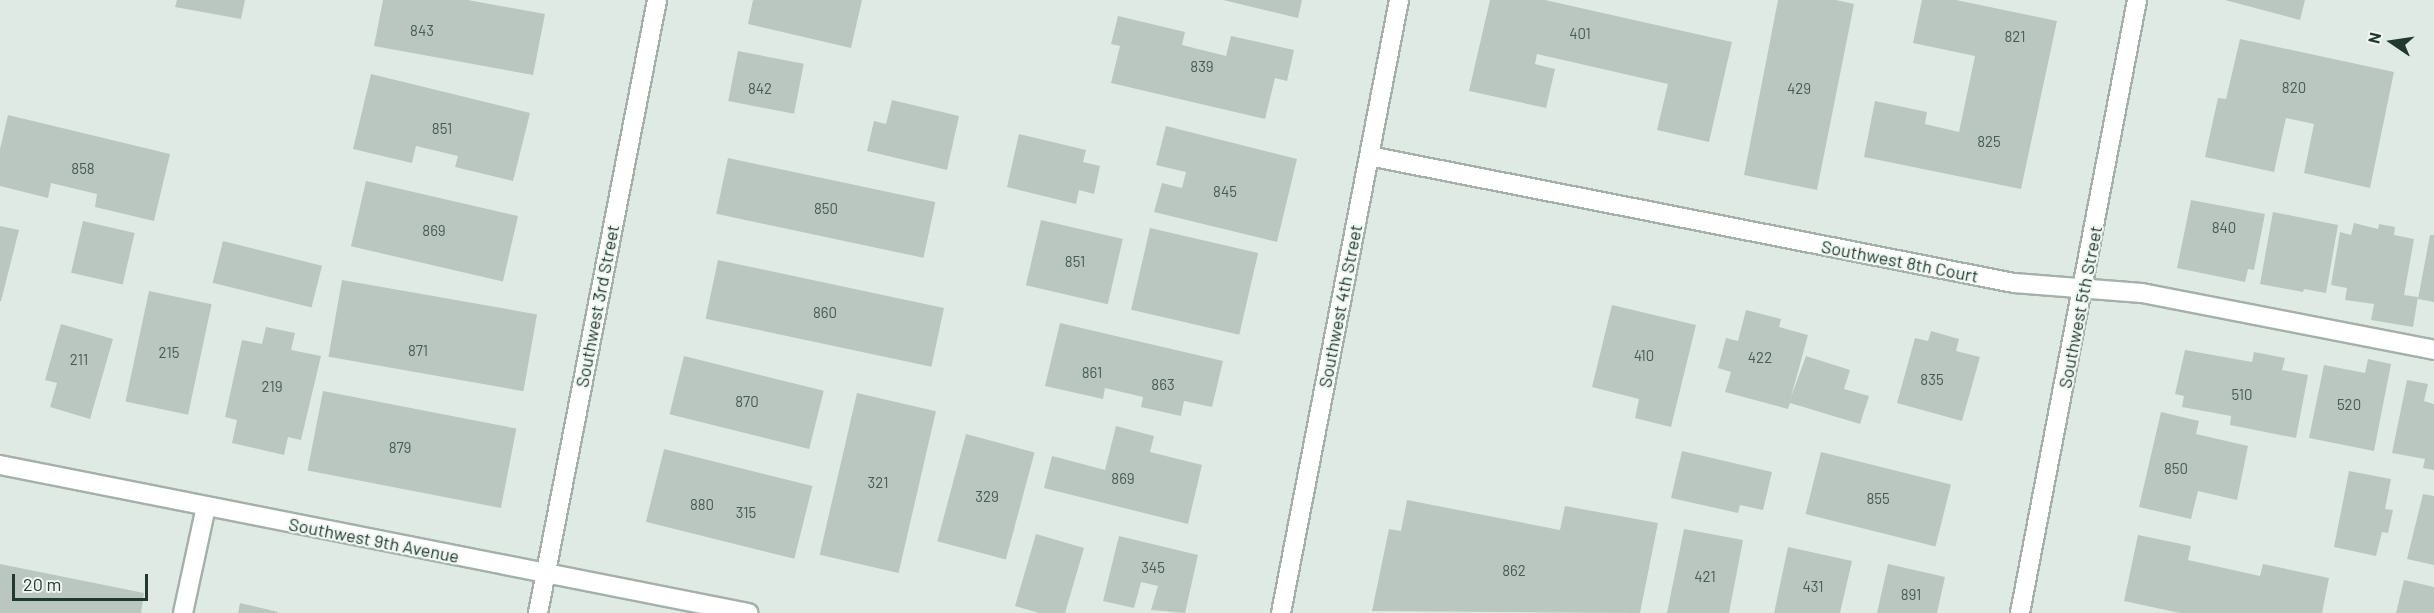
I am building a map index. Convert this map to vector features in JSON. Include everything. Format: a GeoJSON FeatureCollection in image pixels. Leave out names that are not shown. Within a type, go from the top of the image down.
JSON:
{"type":"FeatureCollection","features":[{"type":"Feature","properties":{"kind":"street","name":"Southwest 3rd Street"},"geometry":{"type":"LineString","coordinates":[[537,613],[657,0]]}},
{"type":"Feature","properties":{"kind":"street","name":"Southwest 4th Street"},"geometry":{"type":"LineString","coordinates":[[1281,613],[1399,0]]}},
{"type":"Feature","properties":{"kind":"street","name":"Southwest 5th Street"},"geometry":{"type":"LineString","coordinates":[[2020,613],[2084,289],[2137,0]]}},
{"type":"Feature","properties":{"kind":"street","name":"Southwest 8th Court"},"geometry":{"type":"LineString","coordinates":[[1369,156],[2014,283],[2142,293],[2434,350]]}},
{"type":"Feature","properties":{"kind":"street","name":"Southwest 9th Avenue"},"geometry":{"type":"LineString","coordinates":[[0,465],[748,613]]}},
{"type":"Feature","properties":{"kind":"street"},"geometry":{"type":"LineString","coordinates":[[183,613],[206,507]]}},
{"type":"Feature","properties":{"kind":"building"},"geometry":{"type":"Polygon","coordinates":[[[177,0],[245,0],[241,19],[175,7],[177,0]]]}},
{"type":"Feature","properties":{"kind":"building"},"geometry":{"type":"Polygon","coordinates":[[[383,0],[468,0],[545,14],[533,75],[374,46],[383,0]]]}},
{"type":"Feature","properties":{"kind":"building"},"geometry":{"type":"Polygon","coordinates":[[[753,0],[862,0],[851,48],[748,24],[753,0]]]}},
{"type":"Feature","properties":{"kind":"building"},"geometry":{"type":"Polygon","coordinates":[[[1223,0],[1302,0],[1298,18],[1223,0]]]}},
{"type":"Feature","properties":{"kind":"building"},"geometry":{"type":"Polygon","coordinates":[[[1490,0],[1545,0],[1732,42],[1709,142],[1657,130],[1668,84],[1537,54],[1535,64],[1555,69],[1546,108],[1469,91],[1490,0]]]}},
{"type":"Feature","properties":{"kind":"building"},"geometry":{"type":"Polygon","coordinates":[[[1778,0],[1836,0],[1854,4],[1817,190],[1744,175],[1778,0]]]}},
{"type":"Feature","properties":{"kind":"building"},"geometry":{"type":"Polygon","coordinates":[[[1922,0],[1956,0],[2057,21],[2021,189],[1864,157],[1875,101],[1927,112],[1925,124],[1959,132],[1975,56],[1913,43],[1922,0]]]}},
{"type":"Feature","properties":{"kind":"building"},"geometry":{"type":"Polygon","coordinates":[[[2225,0],[2305,0],[2300,20],[2225,0]]]}},
{"type":"Feature","properties":{"kind":"building"},"geometry":{"type":"Polygon","coordinates":[[[1118,16],[1185,32],[1182,45],[1226,56],[1231,36],[1294,50],[1287,81],[1275,78],[1265,119],[1111,83],[1120,46],[1111,44],[1118,16]]]}},
{"type":"Feature","properties":{"kind":"building"},"geometry":{"type":"Polygon","coordinates":[[[2240,39],[2394,72],[2370,188],[2304,173],[2314,124],[2286,118],[2274,172],[2205,157],[2218,98],[2226,99],[2240,39]]]}},
{"type":"Feature","properties":{"kind":"building"},"geometry":{"type":"Polygon","coordinates":[[[738,51],[804,64],[794,114],[728,101],[738,51]]]}},
{"type":"Feature","properties":{"kind":"building"},"geometry":{"type":"Polygon","coordinates":[[[371,74],[530,113],[513,181],[455,167],[458,156],[416,146],[412,163],[353,149],[371,74]]]}},
{"type":"Feature","properties":{"kind":"building"},"geometry":{"type":"Polygon","coordinates":[[[892,100],[959,116],[947,170],[867,151],[874,121],[886,124],[892,100]]]}},
{"type":"Feature","properties":{"kind":"building"},"geometry":{"type":"Polygon","coordinates":[[[8,115],[170,154],[154,221],[95,207],[97,194],[51,183],[48,198],[0,186],[0,149],[8,115]]]}},
{"type":"Feature","properties":{"kind":"building"},"geometry":{"type":"Polygon","coordinates":[[[1166,126],[1297,159],[1277,242],[1154,212],[1162,183],[1182,188],[1186,172],[1156,165],[1166,126]]]}},
{"type":"Feature","properties":{"kind":"building"},"geometry":{"type":"Polygon","coordinates":[[[1019,134],[1086,150],[1083,162],[1100,166],[1094,194],[1079,190],[1076,204],[1007,187],[1019,134]]]}},
{"type":"Feature","properties":{"kind":"building"},"geometry":{"type":"Polygon","coordinates":[[[728,158],[935,202],[924,258],[716,214],[728,158]]]}},
{"type":"Feature","properties":{"kind":"building"},"geometry":{"type":"Polygon","coordinates":[[[366,181],[518,216],[503,281],[351,246],[366,181]]]}},
{"type":"Feature","properties":{"kind":"building"},"geometry":{"type":"Polygon","coordinates":[[[2191,200],[2265,214],[2254,270],[2248,269],[2245,282],[2177,268],[2191,200]]]}},
{"type":"Feature","properties":{"kind":"building"},"geometry":{"type":"Polygon","coordinates":[[[2273,212],[2338,225],[2326,293],[2304,289],[2303,292],[2260,284],[2273,212]]]}},
{"type":"Feature","properties":{"kind":"building"},"geometry":{"type":"Polygon","coordinates":[[[1041,220],[1123,239],[1108,304],[1026,285],[1041,220]]]}},
{"type":"Feature","properties":{"kind":"building"},"geometry":{"type":"Polygon","coordinates":[[[83,221],[135,233],[123,285],[71,273],[83,221]]]}},
{"type":"Feature","properties":{"kind":"building"},"geometry":{"type":"Polygon","coordinates":[[[2354,223],[2378,229],[2379,224],[2395,227],[2394,235],[2414,239],[2404,295],[2418,297],[2413,327],[2371,320],[2374,304],[2345,300],[2347,288],[2331,285],[2340,232],[2351,235],[2354,223]]]}},
{"type":"Feature","properties":{"kind":"building"},"geometry":{"type":"Polygon","coordinates":[[[0,226],[19,230],[1,301],[0,301],[0,226]]]}},
{"type":"Feature","properties":{"kind":"building"},"geometry":{"type":"Polygon","coordinates":[[[1150,228],[1258,253],[1239,335],[1131,310],[1150,228]]]}},
{"type":"Feature","properties":{"kind":"building"},"geometry":{"type":"Polygon","coordinates":[[[2430,235],[2434,235],[2434,302],[2418,299],[2430,235]]]}},
{"type":"Feature","properties":{"kind":"building"},"geometry":{"type":"Polygon","coordinates":[[[223,241],[322,266],[312,307],[213,283],[223,241]]]}},
{"type":"Feature","properties":{"kind":"building"},"geometry":{"type":"Polygon","coordinates":[[[718,260],[944,308],[931,367],[706,319],[718,260]]]}},
{"type":"Feature","properties":{"kind":"building"},"geometry":{"type":"Polygon","coordinates":[[[342,280],[537,314],[523,391],[328,357],[342,280]]]}},
{"type":"Feature","properties":{"kind":"building"},"geometry":{"type":"Polygon","coordinates":[[[149,291],[212,304],[188,415],[126,402],[149,291]]]}},
{"type":"Feature","properties":{"kind":"building"},"geometry":{"type":"Polygon","coordinates":[[[1612,305],[1696,325],[1671,427],[1635,418],[1639,399],[1592,387],[1612,305]]]}},
{"type":"Feature","properties":{"kind":"building"},"geometry":{"type":"Polygon","coordinates":[[[1746,310],[1781,319],[1779,327],[1808,335],[1791,397],[1806,356],[1850,370],[1844,389],[1869,396],[1860,424],[1790,403],[1788,409],[1725,392],[1731,372],[1718,368],[1726,338],[1738,341],[1746,310]]]}},
{"type":"Feature","properties":{"kind":"building"},"geometry":{"type":"Polygon","coordinates":[[[1060,323],[1223,361],[1212,407],[1184,401],[1181,416],[1141,407],[1143,397],[1105,388],[1103,399],[1045,386],[1060,323]]]}},
{"type":"Feature","properties":{"kind":"building"},"geometry":{"type":"Polygon","coordinates":[[[61,324],[113,339],[90,419],[50,407],[57,383],[45,380],[61,324]]]}},
{"type":"Feature","properties":{"kind":"building"},"geometry":{"type":"Polygon","coordinates":[[[266,327],[295,333],[291,350],[321,356],[301,440],[288,437],[284,455],[232,443],[237,420],[225,417],[242,340],[262,344],[266,327]]]}},
{"type":"Feature","properties":{"kind":"building"},"geometry":{"type":"Polygon","coordinates":[[[1931,331],[1959,339],[1956,351],[1980,357],[1962,421],[1897,403],[1915,338],[1928,341],[1931,331]]]}},
{"type":"Feature","properties":{"kind":"building"},"geometry":{"type":"Polygon","coordinates":[[[2185,350],[2252,362],[2254,352],[2285,358],[2282,370],[2308,375],[2296,438],[2230,425],[2231,416],[2182,407],[2184,396],[2175,394],[2185,350]]]}},
{"type":"Feature","properties":{"kind":"building"},"geometry":{"type":"Polygon","coordinates":[[[684,356],[824,391],[809,449],[669,414],[684,356]]]}},
{"type":"Feature","properties":{"kind":"building"},"geometry":{"type":"Polygon","coordinates":[[[2368,359],[2391,364],[2374,451],[2309,438],[2324,365],[2365,373],[2368,359]]]}},
{"type":"Feature","properties":{"kind":"building"},"geometry":{"type":"Polygon","coordinates":[[[2407,380],[2428,384],[2424,401],[2434,404],[2434,470],[2423,468],[2425,459],[2392,453],[2407,380]]]}},
{"type":"Feature","properties":{"kind":"building"},"geometry":{"type":"Polygon","coordinates":[[[323,391],[516,429],[501,508],[308,471],[323,391]]]}},
{"type":"Feature","properties":{"kind":"building"},"geometry":{"type":"Polygon","coordinates":[[[857,393],[936,411],[899,573],[820,555],[857,393]]]}},
{"type":"Feature","properties":{"kind":"building"},"geometry":{"type":"Polygon","coordinates":[[[2161,412],[2199,421],[2196,434],[2248,446],[2237,500],[2198,491],[2191,519],[2139,507],[2161,412]]]}},
{"type":"Feature","properties":{"kind":"building"},"geometry":{"type":"Polygon","coordinates":[[[1116,426],[1154,436],[1150,452],[1202,465],[1188,524],[1044,488],[1052,456],[1105,470],[1116,426]]]}},
{"type":"Feature","properties":{"kind":"building"},"geometry":{"type":"Polygon","coordinates":[[[966,434],[1035,452],[1006,560],[937,541],[966,434]]]}},
{"type":"Feature","properties":{"kind":"building"},"geometry":{"type":"Polygon","coordinates":[[[664,449],[812,486],[794,559],[646,522],[664,449]]]}},
{"type":"Feature","properties":{"kind":"building"},"geometry":{"type":"Polygon","coordinates":[[[1682,451],[1772,472],[1763,510],[1740,505],[1738,513],[1671,498],[1682,451]]]}},
{"type":"Feature","properties":{"kind":"building"},"geometry":{"type":"Polygon","coordinates":[[[1821,452],[1951,484],[1936,547],[1806,514],[1821,452]]]}},
{"type":"Feature","properties":{"kind":"building"},"geometry":{"type":"Polygon","coordinates":[[[2349,471],[2391,479],[2385,509],[2393,510],[2388,533],[2382,532],[2376,556],[2334,547],[2349,471]]]}},
{"type":"Feature","properties":{"kind":"building"},"geometry":{"type":"Polygon","coordinates":[[[2423,494],[2434,496],[2434,565],[2407,559],[2423,494]]]}},
{"type":"Feature","properties":{"kind":"building"},"geometry":{"type":"Polygon","coordinates":[[[1407,500],[1560,530],[1565,506],[1658,523],[1640,613],[1372,611],[1389,529],[1401,531],[1407,500]]]}},
{"type":"Feature","properties":{"kind":"building"},"geometry":{"type":"Polygon","coordinates":[[[1684,529],[1743,540],[1729,613],[1667,613],[1684,529]]]}},
{"type":"Feature","properties":{"kind":"building"},"geometry":{"type":"Polygon","coordinates":[[[1036,534],[1084,548],[1065,613],[1039,613],[1015,606],[1036,534]]]}},
{"type":"Feature","properties":{"kind":"building"},"geometry":{"type":"Polygon","coordinates":[[[2138,535],[2191,546],[2188,560],[2260,576],[2263,564],[2329,578],[2322,613],[2180,613],[2124,601],[2138,535]]]}},
{"type":"Feature","properties":{"kind":"building"},"geometry":{"type":"Polygon","coordinates":[[[1119,536],[1198,555],[1185,613],[1151,610],[1158,586],[1141,582],[1134,608],[1103,601],[1119,536]]]}},
{"type":"Feature","properties":{"kind":"building"},"geometry":{"type":"Polygon","coordinates":[[[1788,547],[1852,561],[1840,613],[1774,613],[1788,547]]]}},
{"type":"Feature","properties":{"kind":"building"},"geometry":{"type":"Polygon","coordinates":[[[0,564],[144,593],[141,613],[0,613],[0,564]]]}},
{"type":"Feature","properties":{"kind":"building"},"geometry":{"type":"Polygon","coordinates":[[[1888,564],[1945,577],[1937,613],[1877,613],[1888,564]]]}},
{"type":"Feature","properties":{"kind":"building"},"geometry":{"type":"Polygon","coordinates":[[[2404,580],[2434,587],[2434,613],[2396,613],[2404,580]]]}},
{"type":"Feature","properties":{"kind":"building"},"geometry":{"type":"Polygon","coordinates":[[[240,603],[278,612],[278,613],[238,613],[240,603]]]}}]}
